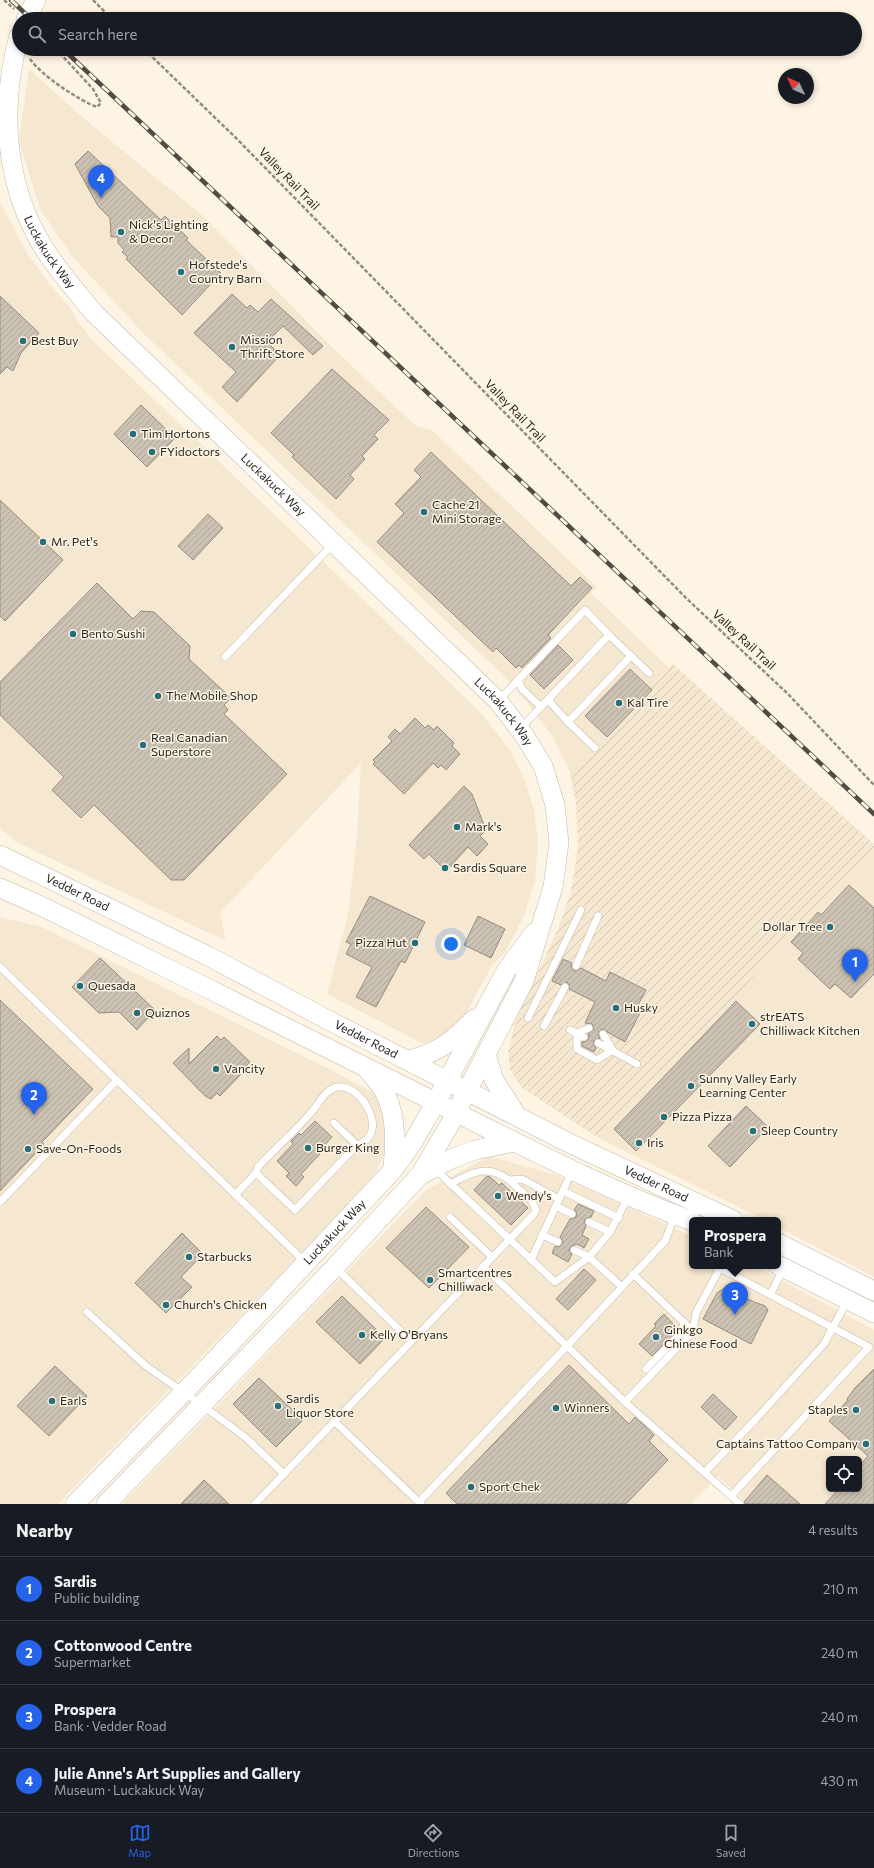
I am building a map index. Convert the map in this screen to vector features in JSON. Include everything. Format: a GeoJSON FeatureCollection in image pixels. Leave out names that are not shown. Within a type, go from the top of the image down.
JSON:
{"type":"FeatureCollection","features":[{"type":"Feature","properties":{"kind":"street"},"geometry":{"type":"LineString","coordinates":[[30,12],[36,0]]}},
{"type":"Feature","properties":{"kind":"street","name":"Luckakuck Way"},"geometry":{"type":"LineString","coordinates":[[12,56],[6,99],[6,139],[13,179],[21,202],[43,246],[62,274],[94,313],[498,701],[519,729],[543,766],[555,805],[559,844],[553,887],[524,981],[456,1112],[427,1172],[106,1504]]}},
{"type":"Feature","properties":{"kind":"street","name":"Vedder Road"},"geometry":{"type":"LineString","coordinates":[[0,855],[208,956],[330,1021],[574,1145],[727,1217]]}},
{"type":"Feature","properties":{"kind":"street","name":"Vedder Road"},"geometry":{"type":"LineString","coordinates":[[0,888],[129,949],[514,1142],[629,1196],[683,1218]]}},
{"type":"Feature","properties":{"kind":"street","name":"Luckakuck Way"},"geometry":{"type":"LineString","coordinates":[[75,1504],[184,1392],[393,1170],[413,1142],[436,1102],[506,971],[542,922]]}},
{"type":"Feature","properties":{"kind":"street"},"geometry":{"type":"LineString","coordinates":[[408,1060],[437,1051],[457,1037],[488,1005]]}},
{"type":"Feature","properties":{"kind":"street"},"geometry":{"type":"LineString","coordinates":[[486,1054],[494,1080],[517,1116]]}},
{"type":"Feature","properties":{"kind":"street"},"geometry":{"type":"LineString","coordinates":[[368,1069],[386,1094],[390,1108],[396,1133],[393,1170]]}},
{"type":"Feature","properties":{"kind":"street"},"geometry":{"type":"LineString","coordinates":[[427,1172],[451,1159],[469,1152],[514,1142]]}},
{"type":"Feature","properties":{"kind":"street"},"geometry":{"type":"LineString","coordinates":[[781,1244],[874,1291]]}},
{"type":"Feature","properties":{"kind":"street"},"geometry":{"type":"LineString","coordinates":[[781,1266],[874,1313]]}},
{"type":"Feature","properties":{"kind":"lane"},"geometry":{"type":"LineString","coordinates":[[225,657],[334,543]]}},
{"type":"Feature","properties":{"kind":"lane"},"geometry":{"type":"LineString","coordinates":[[498,701],[585,610],[649,673]]}},
{"type":"Feature","properties":{"kind":"lane"},"geometry":{"type":"LineString","coordinates":[[519,729],[609,635]]}},
{"type":"Feature","properties":{"kind":"lane"},"geometry":{"type":"LineString","coordinates":[[568,722],[631,656]]}},
{"type":"Feature","properties":{"kind":"lane"},"geometry":{"type":"LineString","coordinates":[[518,680],[522,689],[541,707]]}},
{"type":"Feature","properties":{"kind":"lane"},"geometry":{"type":"LineString","coordinates":[[548,700],[595,748]]}},
{"type":"Feature","properties":{"kind":"lane"},"geometry":{"type":"LineString","coordinates":[[528,1018],[581,910]]}},
{"type":"Feature","properties":{"kind":"lane"},"geometry":{"type":"LineString","coordinates":[[576,966],[598,916]]}},
{"type":"Feature","properties":{"kind":"lane"},"geometry":{"type":"LineString","coordinates":[[0,967],[306,1263]]}},
{"type":"Feature","properties":{"kind":"lane"},"geometry":{"type":"LineString","coordinates":[[544,1026],[565,987]]}},
{"type":"Feature","properties":{"kind":"lane"},"geometry":{"type":"LineString","coordinates":[[573,1031],[589,1028]]}},
{"type":"Feature","properties":{"kind":"lane"},"geometry":{"type":"LineString","coordinates":[[573,1031],[584,1037]]}},
{"type":"Feature","properties":{"kind":"lane"},"geometry":{"type":"LineString","coordinates":[[573,1031],[577,1049],[597,1060],[613,1050]]}},
{"type":"Feature","properties":{"kind":"lane"},"geometry":{"type":"LineString","coordinates":[[602,1034],[613,1050]]}},
{"type":"Feature","properties":{"kind":"lane"},"geometry":{"type":"LineString","coordinates":[[598,1043],[637,1064]]}},
{"type":"Feature","properties":{"kind":"lane"},"geometry":{"type":"LineString","coordinates":[[0,1202],[117,1080]]}},
{"type":"Feature","properties":{"kind":"lane"},"geometry":{"type":"LineString","coordinates":[[235,1195],[256,1173],[258,1167],[310,1114],[320,1100],[337,1087],[345,1088],[354,1092],[365,1102],[372,1128],[369,1139],[365,1143],[356,1145],[295,1210],[256,1173]]}},
{"type":"Feature","properties":{"kind":"lane"},"geometry":{"type":"LineString","coordinates":[[334,1123],[356,1145]]}},
{"type":"Feature","properties":{"kind":"lane"},"geometry":{"type":"LineString","coordinates":[[256,1504],[534,1214],[536,1210],[532,1202],[509,1180],[490,1170],[477,1172],[450,1184]]}},
{"type":"Feature","properties":{"kind":"lane"},"geometry":{"type":"LineString","coordinates":[[531,1260],[572,1170]]}},
{"type":"Feature","properties":{"kind":"lane"},"geometry":{"type":"LineString","coordinates":[[427,1172],[450,1184],[555,1282],[589,1258],[610,1232],[619,1218],[629,1196]]}},
{"type":"Feature","properties":{"kind":"lane"},"geometry":{"type":"LineString","coordinates":[[509,1180],[522,1179],[572,1214]]}},
{"type":"Feature","properties":{"kind":"lane"},"geometry":{"type":"LineString","coordinates":[[563,1191],[619,1218]]}},
{"type":"Feature","properties":{"kind":"lane"},"geometry":{"type":"LineString","coordinates":[[450,1218],[492,1257]]}},
{"type":"Feature","properties":{"kind":"lane"},"geometry":{"type":"LineString","coordinates":[[334,1421],[420,1503],[665,1241],[683,1218]]}},
{"type":"Feature","properties":{"kind":"lane"},"geometry":{"type":"LineString","coordinates":[[589,1222],[610,1232]]}},
{"type":"Feature","properties":{"kind":"lane"},"geometry":{"type":"LineString","coordinates":[[542,1235],[558,1242]]}},
{"type":"Feature","properties":{"kind":"lane"},"geometry":{"type":"LineString","coordinates":[[574,1250],[589,1258],[622,1286]]}},
{"type":"Feature","properties":{"kind":"lane"},"geometry":{"type":"LineString","coordinates":[[483,1266],[625,1402],[740,1504]]}},
{"type":"Feature","properties":{"kind":"lane"},"geometry":{"type":"LineString","coordinates":[[335,1267],[412,1341]]}},
{"type":"Feature","properties":{"kind":"lane"},"geometry":{"type":"LineString","coordinates":[[625,1402],[693,1331],[696,1314],[719,1269]]}},
{"type":"Feature","properties":{"kind":"lane"},"geometry":{"type":"LineString","coordinates":[[722,1269],[869,1347],[731,1496]]}},
{"type":"Feature","properties":{"kind":"lane"},"geometry":{"type":"LineString","coordinates":[[770,1295],[780,1269]]}},
{"type":"Feature","properties":{"kind":"lane"},"geometry":{"type":"LineString","coordinates":[[633,1274],[693,1331]]}},
{"type":"Feature","properties":{"kind":"lane"},"geometry":{"type":"LineString","coordinates":[[705,1472],[756,1419],[824,1344],[848,1299]]}},
{"type":"Feature","properties":{"kind":"lane"},"geometry":{"type":"LineString","coordinates":[[87,1312],[146,1366],[245,1437],[284,1474]]}},
{"type":"Feature","properties":{"kind":"lane"},"geometry":{"type":"LineString","coordinates":[[646,1369],[683,1331],[684,1322]]}},
{"type":"Feature","properties":{"kind":"path"},"geometry":{"type":"LineString","coordinates":[[93,0],[105,12]]}},
{"type":"Feature","properties":{"kind":"path"},"geometry":{"type":"LineString","coordinates":[[28,56],[35,66],[50,78],[97,107],[101,103],[93,89],[62,56]]}},
{"type":"Feature","properties":{"kind":"path","name":"Valley Rail Trail"},"geometry":{"type":"LineString","coordinates":[[151,56],[236,138],[686,598],[788,694],[874,785]]}},
{"type":"Feature","properties":{"kind":"shaded area"},"geometry":{"type":"Polygon","coordinates":[[[29,69],[89,123],[203,216],[334,349],[416,426],[432,430],[597,587],[591,593],[669,668],[570,772],[553,737],[526,701],[507,679],[142,332],[72,256],[40,209],[19,141],[29,69]]]}},
{"type":"Feature","properties":{"kind":"shaded area"},"geometry":{"type":"Polygon","coordinates":[[[0,202],[27,253],[51,286],[66,303],[89,337],[481,713],[510,750],[525,780],[534,810],[538,841],[535,881],[524,916],[505,953],[493,964],[459,1026],[440,1040],[422,1043],[327,994],[348,915],[357,836],[361,763],[220,913],[226,941],[16,842],[0,828],[0,202]]]}},
{"type":"Feature","properties":{"kind":"shaded area"},"geometry":{"type":"Polygon","coordinates":[[[673,664],[874,844],[874,849],[600,1139],[521,1087],[510,1069],[508,1052],[516,1020],[558,929],[571,891],[578,847],[576,805],[570,772],[673,664]]]}},
{"type":"Feature","properties":{"kind":"shaded area"},"geometry":{"type":"Polygon","coordinates":[[[874,849],[874,1277],[781,1229],[781,1217],[759,1217],[600,1139],[874,849]]]}},
{"type":"Feature","properties":{"kind":"shaded area"},"geometry":{"type":"Polygon","coordinates":[[[0,917],[42,927],[335,1072],[381,1097],[391,1141],[371,1182],[58,1504],[0,1504],[0,917]]]}},
{"type":"Feature","properties":{"kind":"shaded area"},"geometry":{"type":"Polygon","coordinates":[[[490,1156],[556,1175],[689,1235],[689,1269],[761,1269],[874,1330],[874,1504],[748,1504],[718,1476],[691,1504],[122,1504],[427,1189],[490,1156]]]}},
{"type":"Feature","properties":{"kind":"building"},"geometry":{"type":"Polygon","coordinates":[[[88,151],[161,220],[165,216],[188,238],[186,240],[221,273],[182,315],[126,259],[128,257],[122,252],[124,250],[118,243],[118,237],[111,237],[110,218],[98,206],[75,164],[88,151]]]}},
{"type":"Feature","properties":{"kind":"building"},"geometry":{"type":"Polygon","coordinates":[[[232,294],[247,308],[250,305],[258,312],[271,299],[323,346],[313,355],[283,326],[267,342],[280,355],[237,402],[222,387],[236,372],[194,333],[232,294]]]}},
{"type":"Feature","properties":{"kind":"building"},"geometry":{"type":"Polygon","coordinates":[[[0,296],[39,333],[21,353],[13,371],[7,367],[0,374],[0,296]]]}},
{"type":"Feature","properties":{"kind":"building"},"geometry":{"type":"Polygon","coordinates":[[[332,369],[389,420],[374,435],[378,439],[362,456],[365,459],[350,475],[354,479],[336,499],[292,457],[294,455],[271,433],[332,369]]]}},
{"type":"Feature","properties":{"kind":"building"},"geometry":{"type":"Polygon","coordinates":[[[141,405],[175,438],[147,467],[114,434],[141,405]]]}},
{"type":"Feature","properties":{"kind":"building"},"geometry":{"type":"Polygon","coordinates":[[[431,452],[571,586],[580,577],[592,588],[548,635],[551,638],[522,668],[519,665],[516,668],[496,648],[493,652],[377,542],[404,513],[395,504],[421,477],[414,470],[431,452]]]}},
{"type":"Feature","properties":{"kind":"building"},"geometry":{"type":"Polygon","coordinates":[[[0,500],[63,560],[5,621],[0,616],[0,500]]]}},
{"type":"Feature","properties":{"kind":"building"},"geometry":{"type":"Polygon","coordinates":[[[208,514],[223,528],[193,560],[178,546],[208,514]]]}},
{"type":"Feature","properties":{"kind":"building","name":"Real Canadian Superstore"},"geometry":{"type":"Polygon","coordinates":[[[97,583],[133,619],[141,611],[154,612],[190,646],[189,659],[231,698],[224,705],[228,710],[224,714],[287,774],[184,880],[171,880],[94,805],[81,818],[52,790],[64,777],[0,715],[0,682],[97,583]]]}},
{"type":"Feature","properties":{"kind":"building"},"geometry":{"type":"Polygon","coordinates":[[[558,645],[573,660],[544,689],[530,675],[558,645]]]}},
{"type":"Feature","properties":{"kind":"building","name":"Kal Tire"},"geometry":{"type":"Polygon","coordinates":[[[630,669],[652,690],[607,737],[585,716],[630,669]]]}},
{"type":"Feature","properties":{"kind":"building"},"geometry":{"type":"Polygon","coordinates":[[[415,718],[425,728],[428,725],[434,730],[437,726],[454,743],[452,746],[460,754],[446,770],[441,765],[438,768],[433,763],[404,794],[373,764],[375,762],[373,760],[392,741],[388,737],[395,729],[400,734],[415,718]]]}},
{"type":"Feature","properties":{"kind":"building"},"geometry":{"type":"Polygon","coordinates":[[[464,786],[472,794],[486,830],[480,836],[488,844],[477,856],[468,847],[446,871],[429,854],[424,859],[409,845],[464,786]]]}},
{"type":"Feature","properties":{"kind":"building"},"geometry":{"type":"Polygon","coordinates":[[[849,885],[874,908],[874,974],[851,998],[835,984],[830,989],[798,959],[803,953],[791,942],[818,912],[821,915],[849,885]]]}},
{"type":"Feature","properties":{"kind":"building"},"geometry":{"type":"Polygon","coordinates":[[[370,896],[425,922],[405,963],[401,961],[376,1007],[356,997],[372,967],[346,954],[351,944],[346,942],[370,896]]]}},
{"type":"Feature","properties":{"kind":"building"},"geometry":{"type":"Polygon","coordinates":[[[478,916],[505,929],[491,958],[464,945],[478,916]]]}},
{"type":"Feature","properties":{"kind":"building"},"geometry":{"type":"Polygon","coordinates":[[[100,958],[155,1010],[137,1030],[119,1012],[99,1013],[72,987],[100,958]]]}},
{"type":"Feature","properties":{"kind":"building","name":"Husky"},"geometry":{"type":"Polygon","coordinates":[[[563,959],[572,963],[571,967],[574,971],[581,968],[606,981],[610,972],[646,990],[637,1007],[642,1009],[625,1042],[602,1029],[598,1032],[600,1038],[593,1041],[596,1048],[594,1052],[582,1046],[582,1042],[587,1041],[589,1037],[588,1034],[594,1029],[592,1024],[585,1023],[595,1002],[569,989],[567,982],[561,985],[552,981],[563,959]]]}},
{"type":"Feature","properties":{"kind":"building"},"geometry":{"type":"Polygon","coordinates":[[[0,1000],[93,1089],[42,1142],[44,1144],[0,1191],[0,1000]]]}},
{"type":"Feature","properties":{"kind":"building"},"geometry":{"type":"Polygon","coordinates":[[[736,1001],[760,1024],[636,1151],[614,1129],[736,1001]]]}},
{"type":"Feature","properties":{"kind":"building"},"geometry":{"type":"Polygon","coordinates":[[[217,1036],[221,1040],[224,1037],[250,1062],[245,1067],[247,1068],[220,1096],[217,1093],[211,1099],[205,1096],[173,1063],[189,1048],[189,1064],[217,1036]]]}},
{"type":"Feature","properties":{"kind":"building"},"geometry":{"type":"Polygon","coordinates":[[[746,1106],[768,1127],[730,1167],[708,1146],[746,1106]]]}},
{"type":"Feature","properties":{"kind":"building"},"geometry":{"type":"Polygon","coordinates":[[[315,1121],[332,1137],[318,1152],[320,1154],[301,1174],[304,1177],[296,1186],[286,1176],[289,1173],[277,1161],[293,1144],[291,1141],[299,1133],[301,1135],[315,1121]]]}},
{"type":"Feature","properties":{"kind":"building","name":"Wendy's"},"geometry":{"type":"Polygon","coordinates":[[[487,1176],[499,1185],[502,1183],[528,1208],[511,1225],[474,1190],[487,1176]]]}},
{"type":"Feature","properties":{"kind":"building"},"geometry":{"type":"Polygon","coordinates":[[[578,1204],[594,1211],[591,1217],[584,1220],[586,1226],[582,1235],[589,1239],[584,1248],[577,1244],[571,1246],[569,1251],[572,1254],[568,1262],[552,1253],[555,1246],[559,1247],[562,1244],[563,1241],[560,1237],[570,1219],[576,1217],[577,1213],[574,1210],[578,1204]]]}},
{"type":"Feature","properties":{"kind":"building"},"geometry":{"type":"Polygon","coordinates":[[[426,1207],[469,1247],[429,1288],[386,1248],[426,1207]]]}},
{"type":"Feature","properties":{"kind":"building"},"geometry":{"type":"Polygon","coordinates":[[[182,1233],[203,1254],[181,1277],[192,1287],[166,1313],[135,1283],[182,1233]]]}},
{"type":"Feature","properties":{"kind":"building"},"geometry":{"type":"Polygon","coordinates":[[[584,1269],[596,1280],[568,1310],[556,1299],[584,1269]]]}},
{"type":"Feature","properties":{"kind":"building"},"geometry":{"type":"Polygon","coordinates":[[[725,1288],[739,1293],[744,1298],[765,1306],[768,1310],[751,1344],[703,1319],[717,1293],[725,1288]]]}},
{"type":"Feature","properties":{"kind":"building"},"geometry":{"type":"Polygon","coordinates":[[[342,1296],[385,1338],[360,1364],[316,1322],[342,1296]]]}},
{"type":"Feature","properties":{"kind":"building"},"geometry":{"type":"Polygon","coordinates":[[[664,1314],[678,1329],[652,1356],[639,1344],[656,1326],[654,1324],[664,1314]]]}},
{"type":"Feature","properties":{"kind":"building"},"geometry":{"type":"Polygon","coordinates":[[[569,1365],[629,1424],[635,1417],[648,1429],[654,1435],[649,1441],[668,1460],[626,1504],[457,1504],[446,1493],[569,1365]]]}},
{"type":"Feature","properties":{"kind":"building","name":"Earls"},"geometry":{"type":"Polygon","coordinates":[[[55,1366],[87,1396],[49,1436],[17,1406],[55,1366]]]}},
{"type":"Feature","properties":{"kind":"building","name":"Staples"},"geometry":{"type":"Polygon","coordinates":[[[874,1369],[874,1504],[825,1504],[836,1492],[862,1492],[862,1463],[868,1456],[829,1421],[848,1400],[847,1399],[855,1388],[874,1369]]]}},
{"type":"Feature","properties":{"kind":"building"},"geometry":{"type":"Polygon","coordinates":[[[259,1378],[303,1420],[276,1447],[233,1404],[259,1378]]]}},
{"type":"Feature","properties":{"kind":"building"},"geometry":{"type":"Polygon","coordinates":[[[713,1394],[737,1417],[725,1430],[701,1407],[713,1394]]]}},
{"type":"Feature","properties":{"kind":"building"},"geometry":{"type":"Polygon","coordinates":[[[767,1475],[800,1504],[745,1504],[744,1502],[767,1475]]]}},
{"type":"Feature","properties":{"kind":"building"},"geometry":{"type":"Polygon","coordinates":[[[204,1480],[229,1504],[181,1504],[204,1480]]]}},
{"type":"Feature","properties":{"kind":"railway"},"geometry":{"type":"LineString","coordinates":[[11,0],[24,12]]}},
{"type":"Feature","properties":{"kind":"railway"},"geometry":{"type":"LineString","coordinates":[[70,56],[874,814]]}},
{"type":"Feature","properties":{"kind":"place","name":"Julie Anne's Art Supplies and Gallery"},"geometry":{"type":"Point","coordinates":[101,198]}},
{"type":"Feature","properties":{"kind":"place","name":"Nick's Lighting & Decor"},"geometry":{"type":"Point","coordinates":[121,232]}},
{"type":"Feature","properties":{"kind":"place","name":"Hofstede's Country Barn"},"geometry":{"type":"Point","coordinates":[181,272]}},
{"type":"Feature","properties":{"kind":"place","name":"Best Buy"},"geometry":{"type":"Point","coordinates":[23,341]}},
{"type":"Feature","properties":{"kind":"place","name":"Mission Thrift Store"},"geometry":{"type":"Point","coordinates":[232,347]}},
{"type":"Feature","properties":{"kind":"place","name":"Tim Hortons"},"geometry":{"type":"Point","coordinates":[133,434]}},
{"type":"Feature","properties":{"kind":"place","name":"FYidoctors"},"geometry":{"type":"Point","coordinates":[152,452]}},
{"type":"Feature","properties":{"kind":"place","name":"Cache 21 Mini Storage"},"geometry":{"type":"Point","coordinates":[424,512]}},
{"type":"Feature","properties":{"kind":"place","name":"Mr. Pet's"},"geometry":{"type":"Point","coordinates":[43,542]}},
{"type":"Feature","properties":{"kind":"place","name":"Bento Sushi"},"geometry":{"type":"Point","coordinates":[73,634]}},
{"type":"Feature","properties":{"kind":"place","name":"The Mobile Shop"},"geometry":{"type":"Point","coordinates":[158,696]}},
{"type":"Feature","properties":{"kind":"place","name":"Kal Tire"},"geometry":{"type":"Point","coordinates":[619,703]}},
{"type":"Feature","properties":{"kind":"place","name":"Real Canadian Superstore"},"geometry":{"type":"Point","coordinates":[143,745]}},
{"type":"Feature","properties":{"kind":"place","name":"Mark's"},"geometry":{"type":"Point","coordinates":[457,827]}},
{"type":"Feature","properties":{"kind":"place","name":"Sardis Square"},"geometry":{"type":"Point","coordinates":[445,868]}},
{"type":"Feature","properties":{"kind":"place","name":"Dollar Tree"},"geometry":{"type":"Point","coordinates":[830,927]}},
{"type":"Feature","properties":{"kind":"place","name":"Pizza Hut"},"geometry":{"type":"Point","coordinates":[415,943]}},
{"type":"Feature","properties":{"kind":"place","name":"Sardis"},"geometry":{"type":"Point","coordinates":[855,982]}},
{"type":"Feature","properties":{"kind":"place","name":"Quesada"},"geometry":{"type":"Point","coordinates":[80,986]}},
{"type":"Feature","properties":{"kind":"place","name":"Husky"},"geometry":{"type":"Point","coordinates":[616,1008]}},
{"type":"Feature","properties":{"kind":"place","name":"Quiznos"},"geometry":{"type":"Point","coordinates":[137,1013]}},
{"type":"Feature","properties":{"kind":"place","name":"strEATS Chilliwack Kitchen"},"geometry":{"type":"Point","coordinates":[752,1024]}},
{"type":"Feature","properties":{"kind":"place","name":"Vancity"},"geometry":{"type":"Point","coordinates":[216,1069]}},
{"type":"Feature","properties":{"kind":"place","name":"Sunny Valley Early Learning Center"},"geometry":{"type":"Point","coordinates":[691,1086]}},
{"type":"Feature","properties":{"kind":"place","name":"Cottonwood Centre"},"geometry":{"type":"Point","coordinates":[34,1115]}},
{"type":"Feature","properties":{"kind":"place","name":"Pizza Pizza"},"geometry":{"type":"Point","coordinates":[664,1117]}},
{"type":"Feature","properties":{"kind":"place","name":"Sleep Country"},"geometry":{"type":"Point","coordinates":[753,1131]}},
{"type":"Feature","properties":{"kind":"place","name":"Iris"},"geometry":{"type":"Point","coordinates":[639,1143]}},
{"type":"Feature","properties":{"kind":"place","name":"Burger King"},"geometry":{"type":"Point","coordinates":[308,1148]}},
{"type":"Feature","properties":{"kind":"place","name":"Save-On-Foods"},"geometry":{"type":"Point","coordinates":[28,1149]}},
{"type":"Feature","properties":{"kind":"place","name":"Wendy's"},"geometry":{"type":"Point","coordinates":[498,1196]}},
{"type":"Feature","properties":{"kind":"place","name":"Starbucks"},"geometry":{"type":"Point","coordinates":[189,1257]}},
{"type":"Feature","properties":{"kind":"place","name":"Smartcentres Chilliwack"},"geometry":{"type":"Point","coordinates":[430,1280]}},
{"type":"Feature","properties":{"kind":"place","name":"Church's Chicken"},"geometry":{"type":"Point","coordinates":[166,1305]}},
{"type":"Feature","properties":{"kind":"place","name":"Prospera"},"geometry":{"type":"Point","coordinates":[735,1315]}},
{"type":"Feature","properties":{"kind":"place","name":"Kelly O'Bryans"},"geometry":{"type":"Point","coordinates":[362,1335]}},
{"type":"Feature","properties":{"kind":"place","name":"Ginkgo Chinese Food"},"geometry":{"type":"Point","coordinates":[656,1337]}},
{"type":"Feature","properties":{"kind":"place","name":"Earls"},"geometry":{"type":"Point","coordinates":[52,1401]}},
{"type":"Feature","properties":{"kind":"place","name":"Sardis Liquor Store"},"geometry":{"type":"Point","coordinates":[278,1406]}},
{"type":"Feature","properties":{"kind":"place","name":"Winners"},"geometry":{"type":"Point","coordinates":[556,1408]}},
{"type":"Feature","properties":{"kind":"place","name":"Staples"},"geometry":{"type":"Point","coordinates":[856,1410]}},
{"type":"Feature","properties":{"kind":"place","name":"Captains Tattoo Company"},"geometry":{"type":"Point","coordinates":[866,1444]}},
{"type":"Feature","properties":{"kind":"place","name":"Sport Chek"},"geometry":{"type":"Point","coordinates":[471,1487]}}]}
